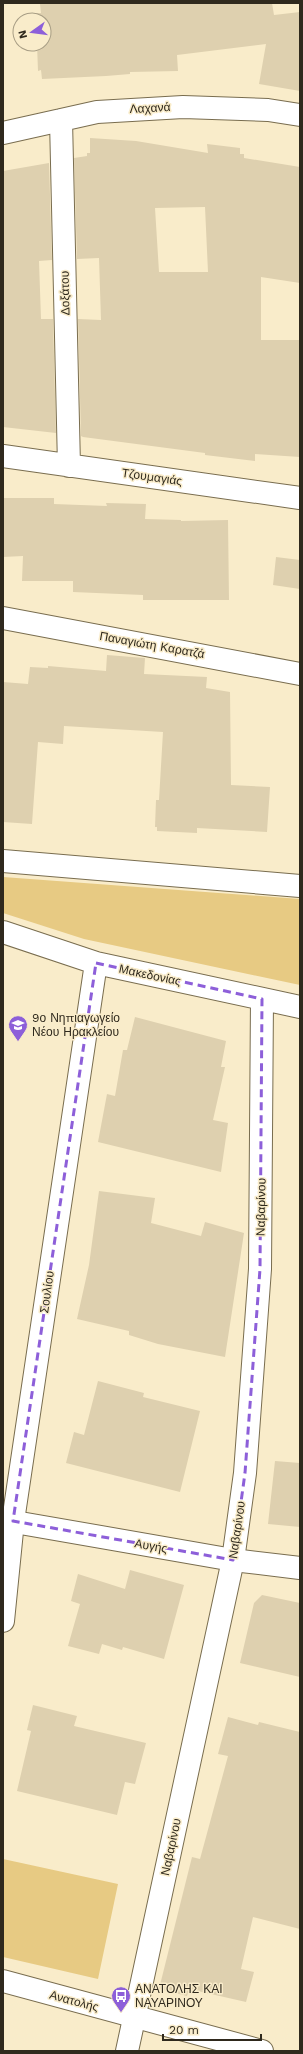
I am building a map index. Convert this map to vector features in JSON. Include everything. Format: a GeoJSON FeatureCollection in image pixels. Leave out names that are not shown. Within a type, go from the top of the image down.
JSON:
{"type":"FeatureCollection","features":[{"type":"Feature","properties":{"kind":"street","name":"Λαχανά"},"geometry":{"type":"LineString","coordinates":[[3,133],[97,112],[183,106],[268,110],[300,114]]}},
{"type":"Feature","properties":{"kind":"street","name":"Δοξάτου"},"geometry":{"type":"LineString","coordinates":[[61,120],[68,466]]}},
{"type":"Feature","properties":{"kind":"street","name":"Τζουμαγιάς"},"geometry":{"type":"LineString","coordinates":[[3,456],[300,498]]}},
{"type":"Feature","properties":{"kind":"street","name":"Παναγιώτη Καρατζά"},"geometry":{"type":"LineString","coordinates":[[3,618],[300,674]]}},
{"type":"Feature","properties":{"kind":"street"},"geometry":{"type":"LineString","coordinates":[[3,861],[300,886]]}},
{"type":"Feature","properties":{"kind":"street","name":"Μακεδονίας"},"geometry":{"type":"LineString","coordinates":[[3,932],[96,963],[300,1007]]}},
{"type":"Feature","properties":{"kind":"street","name":"Σουλίου"},"geometry":{"type":"LineString","coordinates":[[3,1621],[8,1520],[96,963]]}},
{"type":"Feature","properties":{"kind":"street","name":"Ναβαρίνου"},"geometry":{"type":"LineString","coordinates":[[127,2051],[233,1560],[245,1473],[260,1270],[262,999]]}},
{"type":"Feature","properties":{"kind":"street","name":"Αυγής"},"geometry":{"type":"LineString","coordinates":[[8,1520],[233,1560],[300,1568]]}},
{"type":"Feature","properties":{"kind":"street","name":"Ανατολής"},"geometry":{"type":"LineString","coordinates":[[3,1981],[262,2051]]}},
{"type":"Feature","properties":{"kind":"highlighted area"},"geometry":{"type":"Polygon","coordinates":[[[96,963],[262,999],[260,1269],[245,1473],[233,1560],[13,1521],[96,963]]]}},
{"type":"Feature","properties":{"kind":"shaded area"},"geometry":{"type":"Polygon","coordinates":[[[3,877],[300,899],[300,985],[84,939],[3,913],[3,877]]]}},
{"type":"Feature","properties":{"kind":"shaded area"},"geometry":{"type":"Polygon","coordinates":[[[3,1859],[118,1884],[98,1979],[3,1957],[3,1859]]]}},
{"type":"Feature","properties":{"kind":"building"},"geometry":{"type":"Polygon","coordinates":[[[272,3],[274,15],[300,12],[300,91],[259,84],[266,44],[177,55],[178,71],[130,72],[130,74],[106,76],[42,79],[41,70],[38,71],[37,52],[52,52],[52,12],[41,12],[40,4],[272,3]]]}},
{"type":"Feature","properties":{"kind":"building"},"geometry":{"type":"Polygon","coordinates":[[[90,138],[136,141],[208,153],[207,144],[240,148],[240,154],[244,154],[244,158],[300,167],[300,283],[261,277],[261,340],[300,340],[300,457],[255,454],[255,461],[81,436],[78,319],[101,320],[99,258],[77,259],[74,158],[87,156],[87,153],[90,153],[90,138]],[[205,207],[155,208],[159,272],[208,272],[205,207]]]}},
{"type":"Feature","properties":{"kind":"building"},"geometry":{"type":"Polygon","coordinates":[[[49,163],[52,260],[39,261],[41,319],[53,319],[56,433],[3,427],[3,171],[49,163]]]}},
{"type":"Feature","properties":{"kind":"building"},"geometry":{"type":"Polygon","coordinates":[[[3,498],[54,498],[54,504],[107,506],[106,503],[146,504],[145,519],[181,521],[228,520],[229,600],[143,600],[143,595],[73,592],[73,581],[22,581],[23,556],[3,557],[3,498]]]}},
{"type":"Feature","properties":{"kind":"building"},"geometry":{"type":"Polygon","coordinates":[[[276,557],[300,560],[300,589],[273,585],[276,557]]]}},
{"type":"Feature","properties":{"kind":"building"},"geometry":{"type":"Polygon","coordinates":[[[107,655],[145,658],[144,674],[207,677],[206,688],[230,692],[231,785],[270,787],[267,832],[197,828],[197,833],[157,831],[157,827],[155,827],[156,800],[159,800],[163,732],[64,726],[63,744],[38,742],[32,824],[3,822],[3,682],[28,684],[30,667],[48,668],[48,666],[106,671],[107,655]]]}},
{"type":"Feature","properties":{"kind":"building"},"geometry":{"type":"Polygon","coordinates":[[[135,1017],[226,1041],[221,1067],[225,1067],[213,1120],[228,1123],[221,1172],[98,1142],[107,1094],[115,1096],[123,1050],[127,1050],[135,1017]]]}},
{"type":"Feature","properties":{"kind":"building"},"geometry":{"type":"Polygon","coordinates":[[[99,1191],[155,1198],[151,1223],[201,1236],[205,1222],[244,1233],[225,1357],[158,1344],[129,1335],[129,1331],[77,1319],[89,1265],[99,1191]]]}},
{"type":"Feature","properties":{"kind":"building"},"geometry":{"type":"Polygon","coordinates":[[[98,1381],[144,1393],[143,1397],[200,1411],[180,1492],[66,1463],[74,1432],[84,1435],[98,1381]]]}},
{"type":"Feature","properties":{"kind":"building"},"geometry":{"type":"Polygon","coordinates":[[[275,1461],[300,1463],[300,1527],[268,1524],[275,1461]]]}},
{"type":"Feature","properties":{"kind":"building"},"geometry":{"type":"Polygon","coordinates":[[[130,1570],[184,1585],[164,1659],[123,1647],[122,1650],[102,1644],[99,1654],[68,1646],[80,1604],[71,1601],[78,1574],[125,1589],[130,1570]]]}},
{"type":"Feature","properties":{"kind":"building"},"geometry":{"type":"Polygon","coordinates":[[[262,1595],[300,1603],[300,1677],[240,1663],[254,1603],[262,1595]]]}},
{"type":"Feature","properties":{"kind":"building"},"geometry":{"type":"Polygon","coordinates":[[[33,1705],[77,1716],[74,1726],[146,1743],[135,1784],[125,1782],[117,1815],[17,1791],[31,1731],[27,1730],[33,1705]]]}},
{"type":"Feature","properties":{"kind":"building"},"geometry":{"type":"Polygon","coordinates":[[[228,1717],[258,1725],[259,1722],[300,1732],[300,1929],[253,1917],[241,1969],[254,1972],[246,2002],[189,1989],[187,1996],[159,1989],[192,1857],[200,1859],[228,1756],[218,1754],[228,1717]]]}},
{"type":"Feature","properties":{"kind":"place","name":"9ο Νηπιαγωγείο Νέου Ηρακλείου"},"geometry":{"type":"Point","coordinates":[18,1042]}},
{"type":"Feature","properties":{"kind":"place","name":"ΑΝΑΤΟΛΗΣ ΚΑΙ ΝΑΥΑΡΙΝΟΥ"},"geometry":{"type":"Point","coordinates":[121,2013]}}]}
